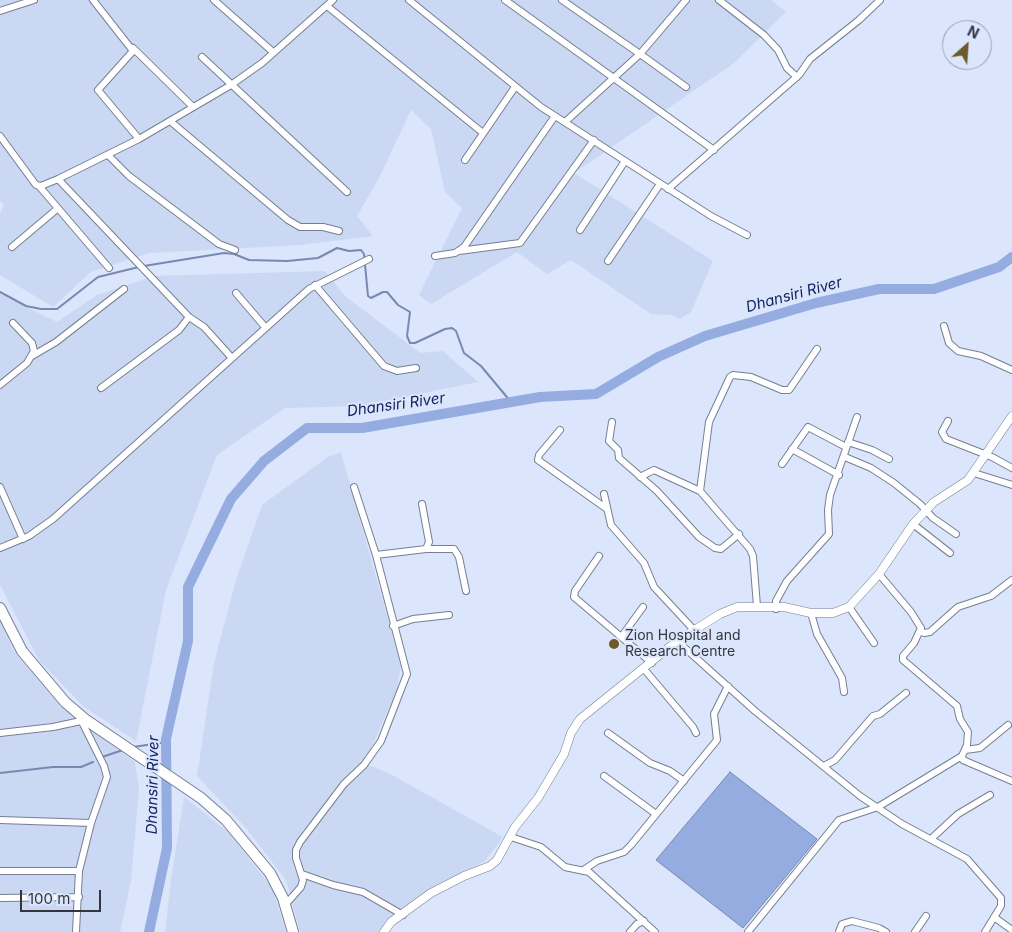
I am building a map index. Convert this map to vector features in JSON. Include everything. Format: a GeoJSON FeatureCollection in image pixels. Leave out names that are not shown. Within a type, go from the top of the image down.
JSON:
{"type":"FeatureCollection","features":[{"type":"Feature","properties":{"kind":"main road"},"geometry":{"type":"LineString","coordinates":[[0,608],[22,651],[52,689],[79,717],[201,798],[226,820],[261,861],[277,886],[293,932]]}},
{"type":"Feature","properties":{"kind":"street"},"geometry":{"type":"LineString","coordinates":[[0,11],[34,0]]}},
{"type":"Feature","properties":{"kind":"street"},"geometry":{"type":"LineString","coordinates":[[93,0],[133,48],[193,108]]}},
{"type":"Feature","properties":{"kind":"street"},"geometry":{"type":"LineString","coordinates":[[214,0],[274,52]]}},
{"type":"Feature","properties":{"kind":"street"},"geometry":{"type":"LineString","coordinates":[[39,186],[58,179],[140,139],[231,86],[274,52],[333,0]]}},
{"type":"Feature","properties":{"kind":"street"},"geometry":{"type":"LineString","coordinates":[[409,0],[515,87],[555,116],[660,184],[747,235]]}},
{"type":"Feature","properties":{"kind":"street"},"geometry":{"type":"LineString","coordinates":[[505,0],[714,150]]}},
{"type":"Feature","properties":{"kind":"street"},"geometry":{"type":"LineString","coordinates":[[562,0],[686,87]]}},
{"type":"Feature","properties":{"kind":"street"},"geometry":{"type":"LineString","coordinates":[[566,122],[640,54],[686,0]]}},
{"type":"Feature","properties":{"kind":"street"},"geometry":{"type":"LineString","coordinates":[[719,0],[768,39],[778,50],[787,68],[797,77]]}},
{"type":"Feature","properties":{"kind":"street"},"geometry":{"type":"LineString","coordinates":[[668,188],[797,77],[810,59],[859,20],[880,0]]}},
{"type":"Feature","properties":{"kind":"street"},"geometry":{"type":"LineString","coordinates":[[326,6],[483,133]]}},
{"type":"Feature","properties":{"kind":"street"},"geometry":{"type":"LineString","coordinates":[[133,48],[132,52],[98,90],[140,139]]}},
{"type":"Feature","properties":{"kind":"street"},"geometry":{"type":"LineString","coordinates":[[202,57],[347,192]]}},
{"type":"Feature","properties":{"kind":"street"},"geometry":{"type":"LineString","coordinates":[[465,160],[515,87]]}},
{"type":"Feature","properties":{"kind":"street"},"geometry":{"type":"LineString","coordinates":[[459,251],[469,241],[555,116]]}},
{"type":"Feature","properties":{"kind":"street"},"geometry":{"type":"LineString","coordinates":[[170,121],[288,220],[300,227],[323,227],[339,231]]}},
{"type":"Feature","properties":{"kind":"street"},"geometry":{"type":"LineString","coordinates":[[0,136],[58,209],[110,268]]}},
{"type":"Feature","properties":{"kind":"street"},"geometry":{"type":"LineString","coordinates":[[435,256],[520,243],[594,140]]}},
{"type":"Feature","properties":{"kind":"street"},"geometry":{"type":"LineString","coordinates":[[108,155],[129,176],[219,244],[235,250]]}},
{"type":"Feature","properties":{"kind":"street"},"geometry":{"type":"LineString","coordinates":[[580,230],[625,161]]}},
{"type":"Feature","properties":{"kind":"street"},"geometry":{"type":"LineString","coordinates":[[58,179],[148,275],[189,317],[204,327],[231,357]]}},
{"type":"Feature","properties":{"kind":"street"},"geometry":{"type":"LineString","coordinates":[[608,261],[660,184]]}},
{"type":"Feature","properties":{"kind":"street"},"geometry":{"type":"LineString","coordinates":[[12,247],[58,209]]}},
{"type":"Feature","properties":{"kind":"street"},"geometry":{"type":"LineString","coordinates":[[0,548],[23,539],[53,519],[231,357],[315,285],[369,259]]}},
{"type":"Feature","properties":{"kind":"street"},"geometry":{"type":"LineString","coordinates":[[315,285],[384,366],[397,370],[416,368]]}},
{"type":"Feature","properties":{"kind":"street"},"geometry":{"type":"LineString","coordinates":[[0,385],[32,356],[56,342],[124,289]]}},
{"type":"Feature","properties":{"kind":"street"},"geometry":{"type":"LineString","coordinates":[[236,293],[265,327]]}},
{"type":"Feature","properties":{"kind":"street"},"geometry":{"type":"LineString","coordinates":[[101,388],[179,330],[189,317]]}},
{"type":"Feature","properties":{"kind":"street"},"geometry":{"type":"LineString","coordinates":[[13,323],[32,344],[34,351],[32,356]]}},
{"type":"Feature","properties":{"kind":"street"},"geometry":{"type":"LineString","coordinates":[[944,326],[949,343],[958,351],[989,359],[1012,370]]}},
{"type":"Feature","properties":{"kind":"street"},"geometry":{"type":"LineString","coordinates":[[700,490],[708,445],[709,422],[730,377],[733,375],[751,377],[782,390],[789,390],[817,349]]}},
{"type":"Feature","properties":{"kind":"street"},"geometry":{"type":"LineString","coordinates":[[384,932],[391,922],[431,893],[464,876],[490,866],[497,860],[515,827],[538,798],[559,762],[571,733],[580,719],[644,670],[677,641],[720,614],[737,608],[757,606],[811,613],[833,613],[849,607],[880,574],[898,542],[925,511],[934,502],[968,480],[1012,416]]}},
{"type":"Feature","properties":{"kind":"street"},"geometry":{"type":"LineString","coordinates":[[776,608],[776,601],[787,581],[803,560],[829,534],[829,502],[857,417]]}},
{"type":"Feature","properties":{"kind":"street"},"geometry":{"type":"LineString","coordinates":[[948,421],[942,432],[946,439],[1012,468]]}},
{"type":"Feature","properties":{"kind":"street"},"geometry":{"type":"LineString","coordinates":[[612,422],[609,441],[618,450],[619,458],[657,491],[699,537],[715,548],[723,548],[739,534]]}},
{"type":"Feature","properties":{"kind":"street"},"geometry":{"type":"LineString","coordinates":[[782,464],[808,426],[847,444],[872,450],[889,459]]}},
{"type":"Feature","properties":{"kind":"street"},"geometry":{"type":"LineString","coordinates":[[560,430],[539,455],[538,460],[607,510]]}},
{"type":"Feature","properties":{"kind":"street"},"geometry":{"type":"LineString","coordinates":[[792,449],[839,475]]}},
{"type":"Feature","properties":{"kind":"street"},"geometry":{"type":"LineString","coordinates":[[845,456],[884,476],[907,492],[925,511],[956,534]]}},
{"type":"Feature","properties":{"kind":"street"},"geometry":{"type":"LineString","coordinates":[[640,477],[654,470],[700,490],[739,534],[753,556],[757,606]]}},
{"type":"Feature","properties":{"kind":"street"},"geometry":{"type":"LineString","coordinates":[[975,471],[1012,485]]}},
{"type":"Feature","properties":{"kind":"street"},"geometry":{"type":"LineString","coordinates":[[0,487],[23,539]]}},
{"type":"Feature","properties":{"kind":"street"},"geometry":{"type":"LineString","coordinates":[[285,905],[301,886],[302,874],[296,858],[296,850],[300,842],[344,784],[373,755],[381,742],[401,694],[406,668],[393,626],[376,555],[354,487]]}},
{"type":"Feature","properties":{"kind":"street"},"geometry":{"type":"LineString","coordinates":[[604,494],[611,525],[644,563],[654,587],[694,630]]}},
{"type":"Feature","properties":{"kind":"street"},"geometry":{"type":"LineString","coordinates":[[422,504],[429,542],[426,550]]}},
{"type":"Feature","properties":{"kind":"street"},"geometry":{"type":"LineString","coordinates":[[913,524],[950,553]]}},
{"type":"Feature","properties":{"kind":"street"},"geometry":{"type":"LineString","coordinates":[[376,555],[454,549],[459,557],[466,591]]}},
{"type":"Feature","properties":{"kind":"street"},"geometry":{"type":"LineString","coordinates":[[598,556],[575,591],[574,597],[652,663]]}},
{"type":"Feature","properties":{"kind":"street"},"geometry":{"type":"LineString","coordinates":[[880,574],[912,612],[919,624],[920,631],[914,643],[904,653],[903,660],[957,706],[960,719],[968,732],[963,760],[1012,781]]}},
{"type":"Feature","properties":{"kind":"street"},"geometry":{"type":"LineString","coordinates":[[920,631],[924,634],[930,632],[958,608],[991,596],[1012,580]]}},
{"type":"Feature","properties":{"kind":"street"},"geometry":{"type":"LineString","coordinates":[[622,636],[643,607]]}},
{"type":"Feature","properties":{"kind":"street"},"geometry":{"type":"LineString","coordinates":[[849,607],[874,643]]}},
{"type":"Feature","properties":{"kind":"street"},"geometry":{"type":"LineString","coordinates":[[811,613],[817,634],[842,678],[844,692]]}},
{"type":"Feature","properties":{"kind":"street"},"geometry":{"type":"LineString","coordinates":[[393,626],[413,620],[449,615]]}},
{"type":"Feature","properties":{"kind":"street"},"geometry":{"type":"LineString","coordinates":[[677,641],[860,796],[902,824],[967,859],[1001,898],[1001,906],[986,932]]}},
{"type":"Feature","properties":{"kind":"street"},"geometry":{"type":"LineString","coordinates":[[644,670],[694,727],[696,733]]}},
{"type":"Feature","properties":{"kind":"street"},"geometry":{"type":"LineString","coordinates":[[585,870],[597,861],[624,852],[717,740],[714,714],[728,686]]}},
{"type":"Feature","properties":{"kind":"street"},"geometry":{"type":"LineString","coordinates":[[824,766],[835,760],[874,716],[883,712],[906,693]]}},
{"type":"Feature","properties":{"kind":"street"},"geometry":{"type":"LineString","coordinates":[[0,732],[53,727],[79,717],[104,766],[107,777],[91,823],[79,871],[76,932]]}},
{"type":"Feature","properties":{"kind":"street"},"geometry":{"type":"LineString","coordinates":[[748,932],[839,820],[878,807],[963,753],[980,748],[1008,725]]}},
{"type":"Feature","properties":{"kind":"street"},"geometry":{"type":"LineString","coordinates":[[608,733],[650,763],[670,771],[684,781]]}},
{"type":"Feature","properties":{"kind":"street"},"geometry":{"type":"LineString","coordinates":[[604,776],[656,814]]}},
{"type":"Feature","properties":{"kind":"street"},"geometry":{"type":"LineString","coordinates":[[931,839],[958,814],[990,795]]}},
{"type":"Feature","properties":{"kind":"street"},"geometry":{"type":"LineString","coordinates":[[0,820],[91,823]]}},
{"type":"Feature","properties":{"kind":"street"},"geometry":{"type":"LineString","coordinates":[[511,837],[540,847],[565,866],[585,870],[654,932]]}},
{"type":"Feature","properties":{"kind":"street"},"geometry":{"type":"LineString","coordinates":[[0,871],[79,871]]}},
{"type":"Feature","properties":{"kind":"street"},"geometry":{"type":"LineString","coordinates":[[302,874],[333,885],[363,892],[403,915]]}},
{"type":"Feature","properties":{"kind":"street"},"geometry":{"type":"LineString","coordinates":[[0,898],[79,897]]}},
{"type":"Feature","properties":{"kind":"street"},"geometry":{"type":"LineString","coordinates":[[915,932],[926,916]]}},
{"type":"Feature","properties":{"kind":"street"},"geometry":{"type":"LineString","coordinates":[[994,917],[1012,930]]}},
{"type":"Feature","properties":{"kind":"street"},"geometry":{"type":"LineString","coordinates":[[630,932],[637,924],[644,921]]}},
{"type":"Feature","properties":{"kind":"street"},"geometry":{"type":"LineString","coordinates":[[839,932],[842,924],[852,921],[879,928],[886,932]]}},
{"type":"Feature","properties":{"kind":"shaded area"},"geometry":{"type":"Polygon","coordinates":[[[0,0],[771,0],[786,12],[734,63],[574,173],[713,261],[691,312],[680,319],[671,315],[651,314],[571,260],[547,274],[517,252],[431,304],[419,295],[462,208],[445,192],[431,129],[411,110],[380,176],[357,216],[373,236],[300,245],[149,253],[91,272],[53,307],[0,275],[0,213],[4,205],[0,201],[0,0]]]}},
{"type":"Feature","properties":{"kind":"shaded area"},"geometry":{"type":"Polygon","coordinates":[[[325,271],[345,296],[420,353],[443,351],[478,382],[359,406],[285,408],[217,455],[166,590],[136,741],[83,706],[39,660],[0,585],[0,294],[57,322],[97,295],[154,276],[325,271]]]}},
{"type":"Feature","properties":{"kind":"shaded area"},"geometry":{"type":"Polygon","coordinates":[[[341,452],[401,666],[397,689],[369,753],[362,762],[392,775],[503,837],[485,861],[431,891],[381,932],[300,932],[286,880],[246,828],[197,776],[214,663],[236,580],[262,505],[328,457],[341,452]]]}},
{"type":"Feature","properties":{"kind":"shaded area"},"geometry":{"type":"Polygon","coordinates":[[[0,619],[13,650],[60,706],[135,762],[139,789],[131,881],[120,932],[0,932],[0,619]]]}},
{"type":"Feature","properties":{"kind":"shaded area"},"geometry":{"type":"Polygon","coordinates":[[[184,797],[228,832],[273,889],[286,932],[165,932],[184,797]]]}},
{"type":"Feature","properties":{"kind":"water"},"geometry":{"type":"Polygon","coordinates":[[[730,772],[817,839],[743,928],[656,860],[730,772]]]}},
{"type":"Feature","properties":{"kind":"waterway"},"geometry":{"type":"LineString","coordinates":[[144,266],[224,253],[234,254],[249,260],[287,261],[318,258],[337,248],[349,251],[361,250],[364,254],[368,296],[371,298],[387,292],[398,305],[410,312],[407,336],[410,343],[415,343],[445,329],[452,328],[456,331],[464,353],[481,366],[511,402]]}},
{"type":"Feature","properties":{"kind":"waterway","name":"Dhansiri River"},"geometry":{"type":"LineString","coordinates":[[149,932],[167,848],[166,739],[188,641],[188,587],[231,499],[264,461],[307,428],[362,428],[540,397],[596,394],[658,357],[705,336],[816,303],[879,289],[934,289],[999,267],[1012,257]]}},
{"type":"Feature","properties":{"kind":"waterway"},"geometry":{"type":"LineString","coordinates":[[0,292],[26,306],[41,309],[57,309],[98,277],[139,267]]}},
{"type":"Feature","properties":{"kind":"waterway"},"geometry":{"type":"LineString","coordinates":[[133,747],[167,742]]}},
{"type":"Feature","properties":{"kind":"waterway"},"geometry":{"type":"LineString","coordinates":[[102,757],[123,750]]}},
{"type":"Feature","properties":{"kind":"waterway"},"geometry":{"type":"LineString","coordinates":[[0,773],[53,767],[81,767],[93,762]]}},
{"type":"Feature","properties":{"kind":"place","name":"Zion Hospital and Research Centre"},"geometry":{"type":"Point","coordinates":[614,644]}}]}
